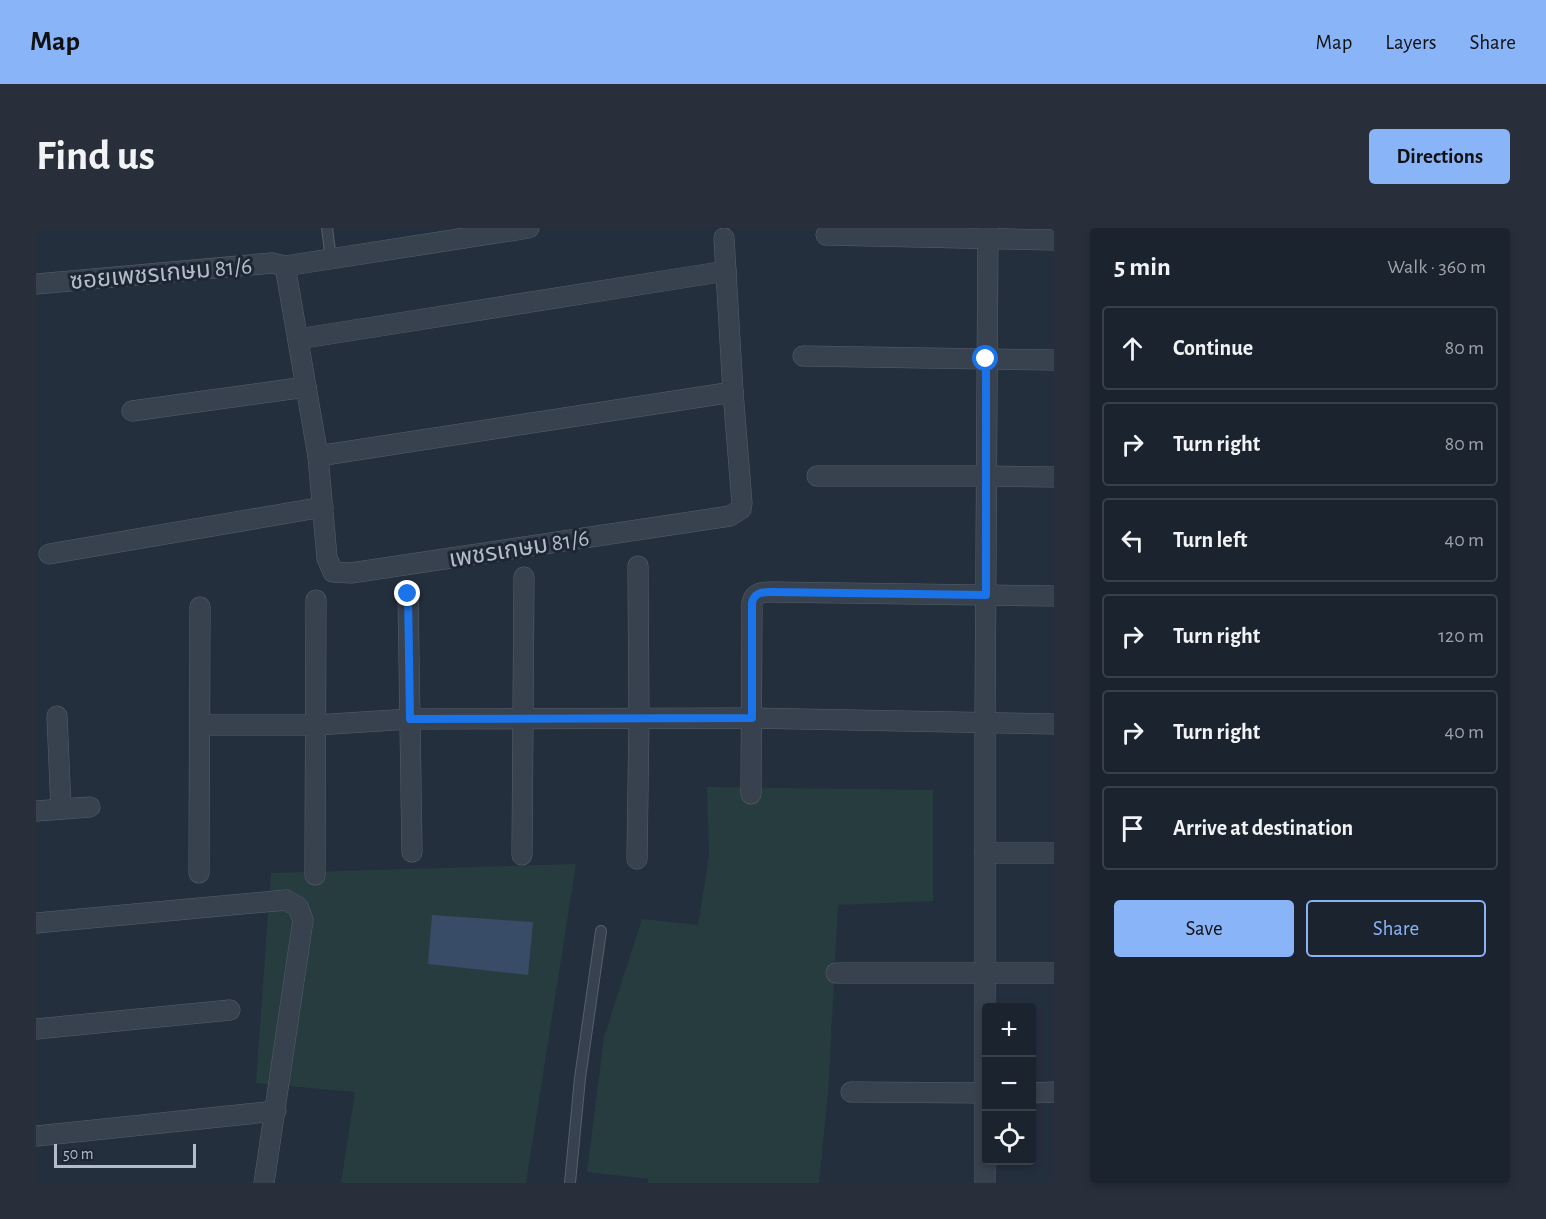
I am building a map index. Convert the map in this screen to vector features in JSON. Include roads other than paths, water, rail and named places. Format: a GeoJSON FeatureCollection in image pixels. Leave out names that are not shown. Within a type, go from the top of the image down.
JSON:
{"type":"FeatureCollection","features":[{"type":"Feature","properties":{"kind":"street","name":"ซอยเพชรเกษม 81/6"},"geometry":{"type":"LineString","coordinates":[[36,284],[272,263],[285,267],[529,228]]}},
{"type":"Feature","properties":{"kind":"street"},"geometry":{"type":"LineString","coordinates":[[985,1057],[988,234]]}},
{"type":"Feature","properties":{"kind":"street"},"geometry":{"type":"LineString","coordinates":[[826,235],[988,234],[1054,240]]}},
{"type":"Feature","properties":{"kind":"street","name":"เพชรเกษม 81/6"},"geometry":{"type":"LineString","coordinates":[[285,267],[318,456],[327,558],[333,572],[351,573],[730,516],[741,509],[724,238]]}},
{"type":"Feature","properties":{"kind":"street"},"geometry":{"type":"LineString","coordinates":[[298,339],[726,271]]}},
{"type":"Feature","properties":{"kind":"street"},"geometry":{"type":"LineString","coordinates":[[802,356],[1054,360]]}},
{"type":"Feature","properties":{"kind":"street"},"geometry":{"type":"LineString","coordinates":[[132,411],[306,387]]}},
{"type":"Feature","properties":{"kind":"street"},"geometry":{"type":"LineString","coordinates":[[318,456],[733,392]]}},
{"type":"Feature","properties":{"kind":"street"},"geometry":{"type":"LineString","coordinates":[[817,476],[1054,477]]}},
{"type":"Feature","properties":{"kind":"street"},"geometry":{"type":"LineString","coordinates":[[49,554],[323,507]]}},
{"type":"Feature","properties":{"kind":"street"},"geometry":{"type":"LineString","coordinates":[[637,859],[638,566]]}},
{"type":"Feature","properties":{"kind":"street"},"geometry":{"type":"LineString","coordinates":[[522,855],[524,577]]}},
{"type":"Feature","properties":{"kind":"street"},"geometry":{"type":"LineString","coordinates":[[751,794],[752,603],[756,595],[762,592],[772,592],[1054,596]]}},
{"type":"Feature","properties":{"kind":"street"},"geometry":{"type":"LineString","coordinates":[[408,594],[412,852]]}},
{"type":"Feature","properties":{"kind":"street"},"geometry":{"type":"LineString","coordinates":[[315,875],[316,600]]}},
{"type":"Feature","properties":{"kind":"street"},"geometry":{"type":"LineString","coordinates":[[199,873],[200,607]]}},
{"type":"Feature","properties":{"kind":"street"},"geometry":{"type":"LineString","coordinates":[[57,716],[61,809]]}},
{"type":"Feature","properties":{"kind":"street"},"geometry":{"type":"LineString","coordinates":[[200,725],[316,725],[410,719],[752,718],[1054,724]]}},
{"type":"Feature","properties":{"kind":"street"},"geometry":{"type":"LineString","coordinates":[[36,811],[90,807]]}},
{"type":"Feature","properties":{"kind":"street"},"geometry":{"type":"LineString","coordinates":[[985,853],[1054,853]]}},
{"type":"Feature","properties":{"kind":"street"},"geometry":{"type":"LineString","coordinates":[[36,922],[286,900],[298,907],[303,920],[264,1183]]}},
{"type":"Feature","properties":{"kind":"street"},"geometry":{"type":"LineString","coordinates":[[836,973],[1054,973]]}},
{"type":"Feature","properties":{"kind":"street"},"geometry":{"type":"LineString","coordinates":[[36,1029],[230,1010]]}},
{"type":"Feature","properties":{"kind":"street"},"geometry":{"type":"LineString","coordinates":[[851,1092],[982,1093]]}},
{"type":"Feature","properties":{"kind":"street"},"geometry":{"type":"LineString","coordinates":[[1036,1093],[1054,1092]]}},
{"type":"Feature","properties":{"kind":"street"},"geometry":{"type":"LineString","coordinates":[[36,1136],[276,1111]]}},
{"type":"Feature","properties":{"kind":"street"},"geometry":{"type":"LineString","coordinates":[[985,1183],[986,1111]]}},
{"type":"Feature","properties":{"kind":"lane"},"geometry":{"type":"LineString","coordinates":[[327,228],[331,259]]}},
{"type":"Feature","properties":{"kind":"lane"},"geometry":{"type":"LineString","coordinates":[[570,1183],[580,1078],[601,931]]}},
{"type":"Feature","properties":{"kind":"water"},"geometry":{"type":"Polygon","coordinates":[[[432,915],[533,922],[528,975],[428,964],[432,915]]]}}]}
